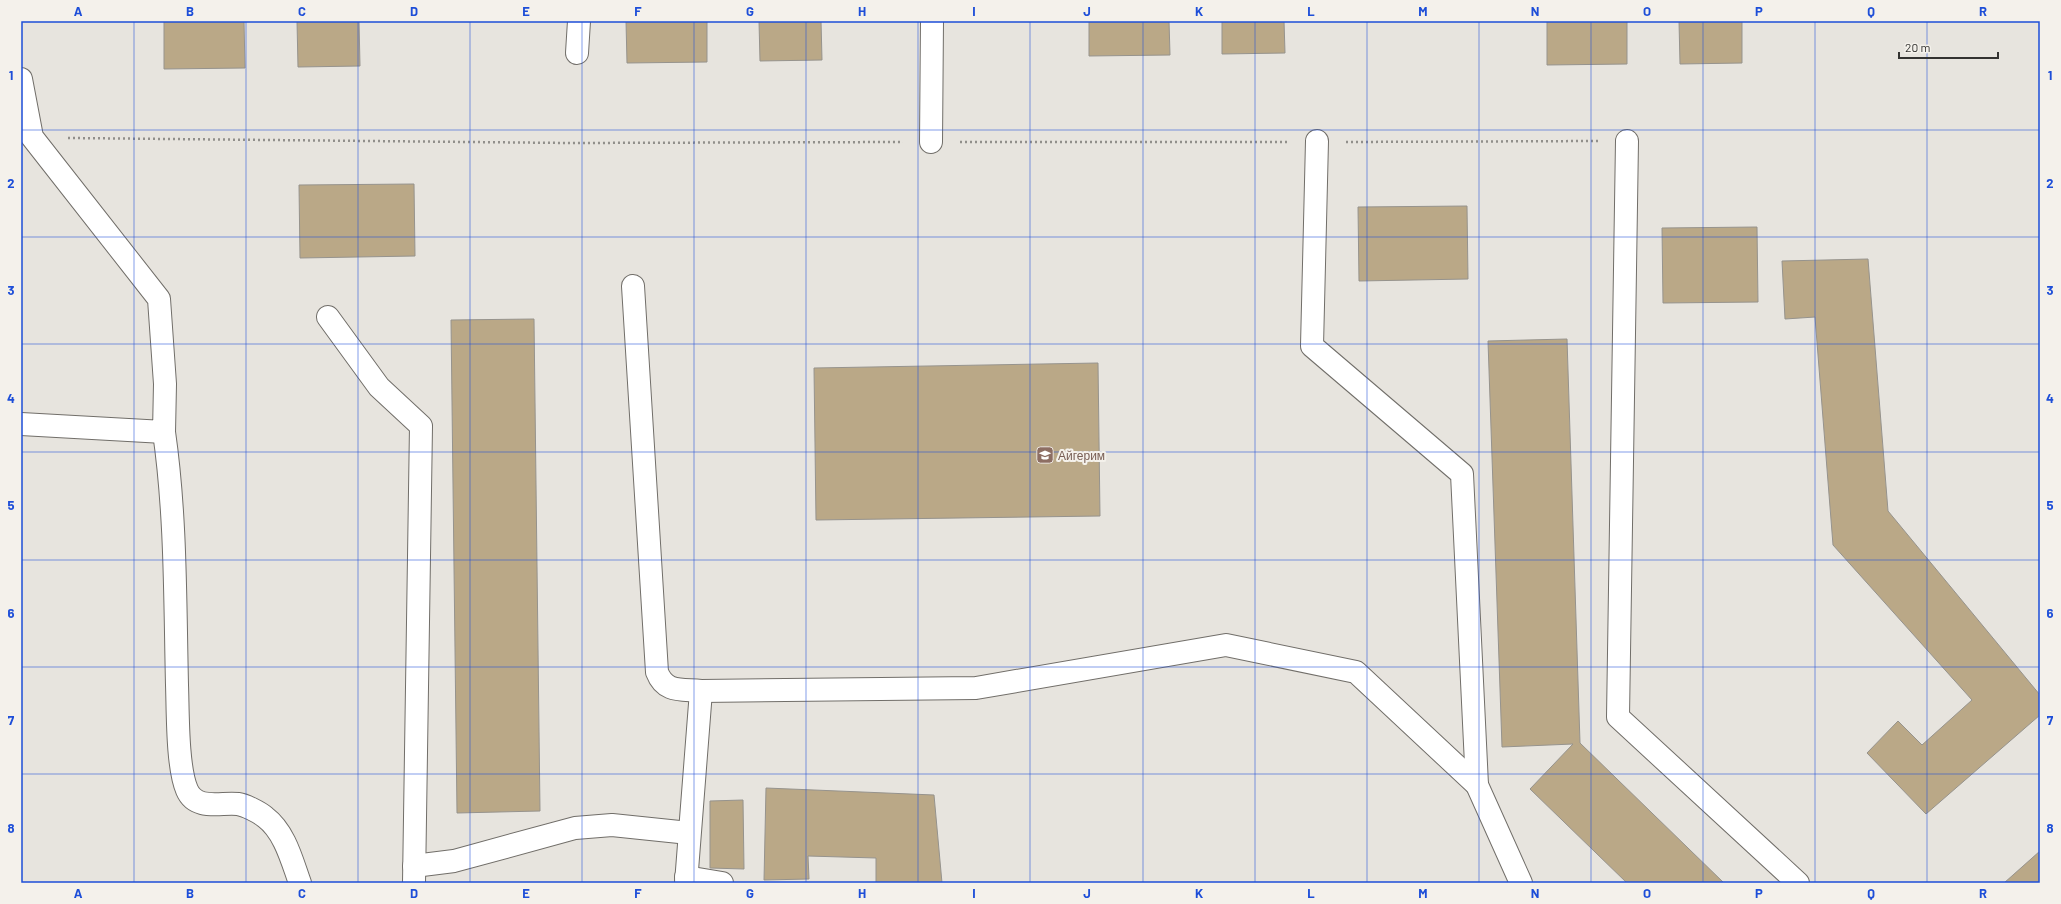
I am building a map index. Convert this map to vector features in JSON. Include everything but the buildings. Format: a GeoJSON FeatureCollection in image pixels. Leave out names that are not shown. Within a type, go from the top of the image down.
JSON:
{"type":"FeatureCollection","features":[{"type":"Feature","properties":{"kind":"lane"},"geometry":{"type":"LineString","coordinates":[[577,53],[579,21]]}},
{"type":"Feature","properties":{"kind":"lane"},"geometry":{"type":"LineString","coordinates":[[931,142],[932,21]]}},
{"type":"Feature","properties":{"kind":"lane"},"geometry":{"type":"LineString","coordinates":[[21,79],[32,137],[159,299],[165,384],[164,432],[171,478],[179,725],[183,776],[187,791],[196,801],[212,805],[239,804],[265,817],[278,830],[287,848],[300,883]]}},
{"type":"Feature","properties":{"kind":"lane"},"geometry":{"type":"LineString","coordinates":[[1627,141],[1618,717],[1798,883]]}},
{"type":"Feature","properties":{"kind":"lane"},"geometry":{"type":"LineString","coordinates":[[1317,142],[1312,346],[1462,474],[1477,785],[1521,883]]}},
{"type":"Feature","properties":{"kind":"lane"},"geometry":{"type":"LineString","coordinates":[[633,286],[657,672],[661,681],[668,688],[701,691],[976,688],[1226,645],[1356,672],[1477,785]]}},
{"type":"Feature","properties":{"kind":"lane"},"geometry":{"type":"LineString","coordinates":[[328,317],[379,387],[421,426],[414,875],[454,861],[575,828],[612,825],[689,833]]}},
{"type":"Feature","properties":{"kind":"lane"},"geometry":{"type":"LineString","coordinates":[[21,424],[164,432]]}},
{"type":"Feature","properties":{"kind":"lane"},"geometry":{"type":"LineString","coordinates":[[701,691],[686,880],[722,883]]}},
{"type":"Feature","properties":{"kind":"path"},"geometry":{"type":"LineString","coordinates":[[32,137],[570,143],[1627,141]]}},
{"type":"Feature","properties":{"kind":"place","name":"Айгерим"},"geometry":{"type":"Point","coordinates":[1045,455]}}]}
